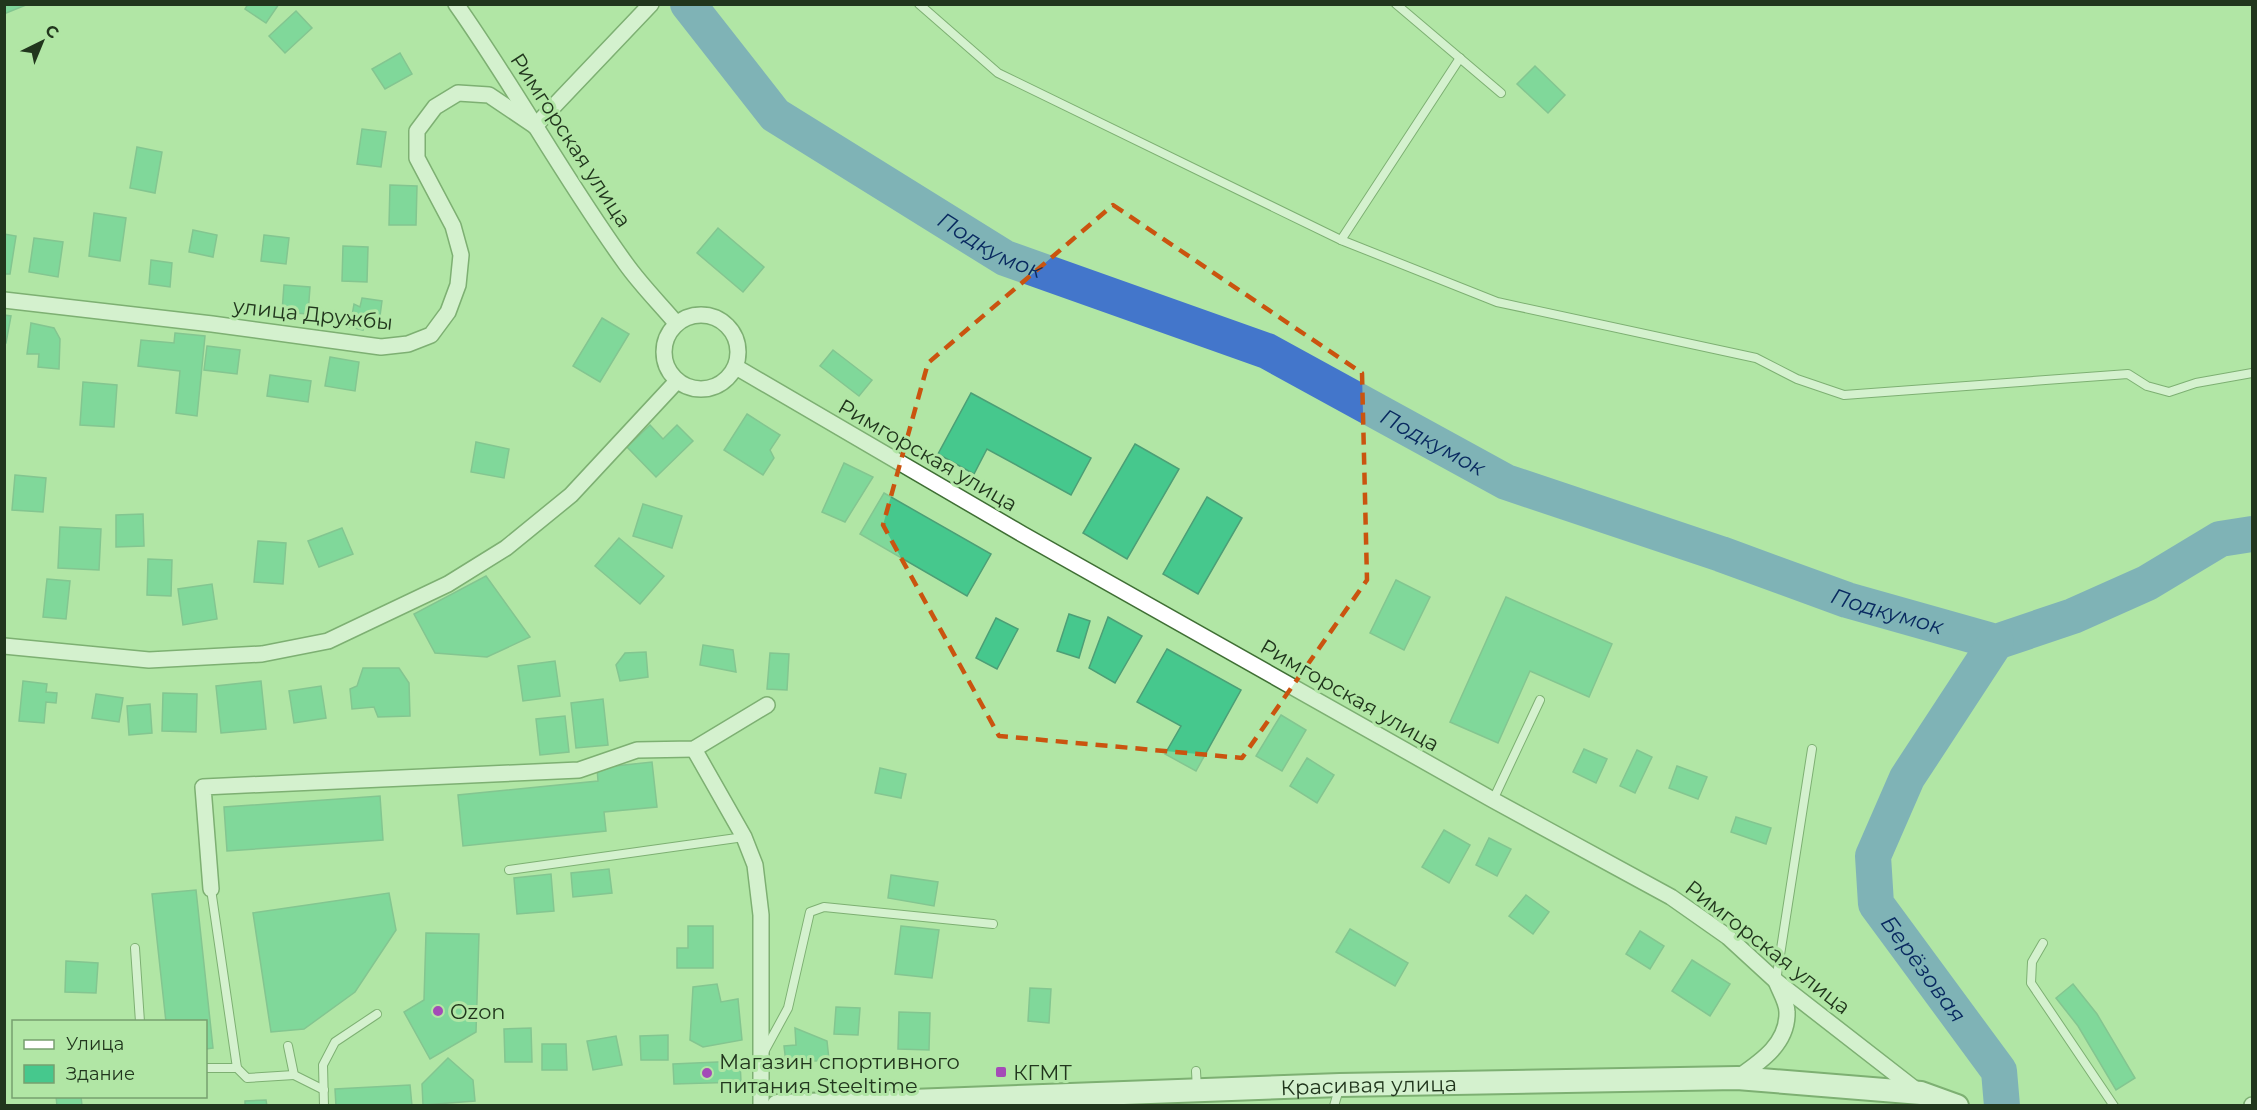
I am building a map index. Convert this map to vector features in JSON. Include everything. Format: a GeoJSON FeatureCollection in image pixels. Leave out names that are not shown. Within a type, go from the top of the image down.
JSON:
{"type":"FeatureCollection","features":[{"type":"Feature","properties":{"kind":"main road","name":"Красивая улица"},"geometry":{"type":"LineString","coordinates":[[778,1106],[1196,1081],[1337,1095],[1737,1078],[1921,1094],[1957,1106]]}},
{"type":"Feature","properties":{"kind":"street","name":"Римгорская улица"},"geometry":{"type":"LineString","coordinates":[[456,4],[492,55],[535,126],[627,266],[676,323]]}},
{"type":"Feature","properties":{"kind":"street"},"geometry":{"type":"LineString","coordinates":[[535,126],[651,4]]}},
{"type":"Feature","properties":{"kind":"street","name":"улица Дружбы"},"geometry":{"type":"LineString","coordinates":[[4,300],[212,324],[381,347],[408,344],[431,335],[448,312],[458,285],[461,255],[453,226],[417,158],[417,131],[435,106],[458,93],[489,95],[535,126]]}},
{"type":"Feature","properties":{"kind":"street"},"geometry":{"type":"LineString","coordinates":[[700,314],[712,316],[732,331],[737,342],[736,367],[721,384],[699,389],[687,387],[677,381],[665,363],[663,352],[669,332],[676,323],[687,317],[700,314]]}},
{"type":"Feature","properties":{"kind":"street","name":"Римгорская улица"},"geometry":{"type":"LineString","coordinates":[[736,367],[1022,534],[1493,800],[1671,897],[1728,937],[1776,981],[1921,1094]]}},
{"type":"Feature","properties":{"kind":"street"},"geometry":{"type":"LineString","coordinates":[[4,645],[149,660],[262,654],[328,642],[448,584],[506,548],[571,495],[677,381]]}},
{"type":"Feature","properties":{"kind":"street"},"geometry":{"type":"LineString","coordinates":[[211,889],[203,787],[579,770],[636,750],[694,749],[767,705]]}},
{"type":"Feature","properties":{"kind":"street"},"geometry":{"type":"LineString","coordinates":[[694,749],[744,837],[755,865],[761,915],[761,1106]]}},
{"type":"Feature","properties":{"kind":"street"},"geometry":{"type":"LineString","coordinates":[[1737,1078],[1767,1057],[1784,1033],[1787,1011],[1776,981]]}},
{"type":"Feature","properties":{"kind":"lane"},"geometry":{"type":"LineString","coordinates":[[919,4],[998,73],[1341,240],[1497,302],[1756,358],[1797,379],[1845,395],[2128,374],[2147,386],[2169,392],[2196,383],[2253,373]]}},
{"type":"Feature","properties":{"kind":"lane"},"geometry":{"type":"LineString","coordinates":[[1396,4],[1501,93]]}},
{"type":"Feature","properties":{"kind":"lane"},"geometry":{"type":"LineString","coordinates":[[1341,240],[1460,58]]}},
{"type":"Feature","properties":{"kind":"lane"},"geometry":{"type":"LineString","coordinates":[[1493,800],[1540,700]]}},
{"type":"Feature","properties":{"kind":"lane"},"geometry":{"type":"LineString","coordinates":[[1776,981],[1812,749]]}},
{"type":"Feature","properties":{"kind":"lane"},"geometry":{"type":"LineString","coordinates":[[509,870],[744,837]]}},
{"type":"Feature","properties":{"kind":"lane"},"geometry":{"type":"LineString","coordinates":[[211,889],[237,1068],[248,1078],[294,1076],[324,1090]]}},
{"type":"Feature","properties":{"kind":"lane"},"geometry":{"type":"LineString","coordinates":[[760,1059],[788,1008],[810,912],[825,907],[993,924]]}},
{"type":"Feature","properties":{"kind":"lane"},"geometry":{"type":"LineString","coordinates":[[2043,943],[2032,962],[2031,983],[2114,1106]]}},
{"type":"Feature","properties":{"kind":"lane"},"geometry":{"type":"LineString","coordinates":[[135,948],[140,1020]]}},
{"type":"Feature","properties":{"kind":"lane"},"geometry":{"type":"LineString","coordinates":[[324,1106],[323,1065],[335,1042],[377,1014]]}},
{"type":"Feature","properties":{"kind":"lane"},"geometry":{"type":"LineString","coordinates":[[288,1046],[294,1076]]}},
{"type":"Feature","properties":{"kind":"lane"},"geometry":{"type":"LineString","coordinates":[[207,1068],[237,1068]]}},
{"type":"Feature","properties":{"kind":"highlighted area"},"geometry":{"type":"Polygon","coordinates":[[[1113,205],[1362,373],[1367,580],[1242,758],[999,736],[883,525],[928,363],[1113,205]]]}},
{"type":"Feature","properties":{"kind":"building"},"geometry":{"type":"Polygon","coordinates":[[[4,4],[26,4],[26,5],[4,14],[4,4]]]}},
{"type":"Feature","properties":{"kind":"building"},"geometry":{"type":"Polygon","coordinates":[[[248,4],[279,4],[266,23],[245,9],[248,4]]]}},
{"type":"Feature","properties":{"kind":"building"},"geometry":{"type":"Polygon","coordinates":[[[296,11],[312,28],[285,53],[269,36],[296,11]]]}},
{"type":"Feature","properties":{"kind":"building"},"geometry":{"type":"Polygon","coordinates":[[[400,53],[412,74],[385,89],[372,69],[400,53]]]}},
{"type":"Feature","properties":{"kind":"building"},"geometry":{"type":"Polygon","coordinates":[[[1535,66],[1565,95],[1548,113],[1517,84],[1535,66]]]}},
{"type":"Feature","properties":{"kind":"building"},"geometry":{"type":"Polygon","coordinates":[[[362,129],[386,132],[381,167],[357,164],[362,129]]]}},
{"type":"Feature","properties":{"kind":"building"},"geometry":{"type":"Polygon","coordinates":[[[137,147],[162,152],[155,193],[130,188],[137,147]]]}},
{"type":"Feature","properties":{"kind":"building"},"geometry":{"type":"Polygon","coordinates":[[[390,185],[417,186],[416,225],[389,225],[390,185]]]}},
{"type":"Feature","properties":{"kind":"building"},"geometry":{"type":"Polygon","coordinates":[[[94,213],[126,218],[120,261],[89,256],[94,213]]]}},
{"type":"Feature","properties":{"kind":"building"},"geometry":{"type":"Polygon","coordinates":[[[718,228],[764,267],[743,292],[697,253],[718,228]]]}},
{"type":"Feature","properties":{"kind":"building"},"geometry":{"type":"Polygon","coordinates":[[[193,230],[217,235],[213,257],[189,252],[193,230]]]}},
{"type":"Feature","properties":{"kind":"building"},"geometry":{"type":"Polygon","coordinates":[[[4,234],[16,236],[10,274],[4,274],[4,234]]]}},
{"type":"Feature","properties":{"kind":"building"},"geometry":{"type":"Polygon","coordinates":[[[264,235],[289,238],[286,264],[261,261],[264,235]]]}},
{"type":"Feature","properties":{"kind":"building"},"geometry":{"type":"Polygon","coordinates":[[[34,238],[63,242],[58,277],[29,272],[34,238]]]}},
{"type":"Feature","properties":{"kind":"building"},"geometry":{"type":"Polygon","coordinates":[[[343,246],[368,247],[367,282],[342,281],[343,246]]]}},
{"type":"Feature","properties":{"kind":"building"},"geometry":{"type":"Polygon","coordinates":[[[151,260],[172,263],[170,287],[149,284],[151,260]]]}},
{"type":"Feature","properties":{"kind":"building"},"geometry":{"type":"Polygon","coordinates":[[[284,285],[310,287],[308,314],[282,312],[284,285]]]}},
{"type":"Feature","properties":{"kind":"building"},"geometry":{"type":"Polygon","coordinates":[[[362,298],[382,301],[379,323],[365,320],[363,330],[350,327],[354,304],[360,307],[362,298]]]}},
{"type":"Feature","properties":{"kind":"building"},"geometry":{"type":"Polygon","coordinates":[[[4,315],[11,316],[6,343],[4,343],[4,315]]]}},
{"type":"Feature","properties":{"kind":"building"},"geometry":{"type":"Polygon","coordinates":[[[602,318],[629,334],[600,382],[573,366],[602,318]]]}},
{"type":"Feature","properties":{"kind":"building"},"geometry":{"type":"Polygon","coordinates":[[[31,323],[54,328],[60,339],[59,369],[38,367],[39,354],[27,354],[31,323]]]}},
{"type":"Feature","properties":{"kind":"building"},"geometry":{"type":"Polygon","coordinates":[[[175,333],[205,336],[197,416],[176,413],[180,371],[138,366],[141,340],[174,343],[175,333]]]}},
{"type":"Feature","properties":{"kind":"building"},"geometry":{"type":"Polygon","coordinates":[[[207,346],[240,350],[237,374],[204,370],[207,346]]]}},
{"type":"Feature","properties":{"kind":"building"},"geometry":{"type":"Polygon","coordinates":[[[833,350],[872,380],[859,396],[820,366],[833,350]]]}},
{"type":"Feature","properties":{"kind":"building"},"geometry":{"type":"Polygon","coordinates":[[[330,357],[359,362],[355,391],[325,386],[330,357]]]}},
{"type":"Feature","properties":{"kind":"building"},"geometry":{"type":"Polygon","coordinates":[[[270,375],[311,381],[308,402],[267,396],[270,375]]]}},
{"type":"Feature","properties":{"kind":"building"},"geometry":{"type":"Polygon","coordinates":[[[83,382],[117,385],[114,427],[80,425],[83,382]]]}},
{"type":"Feature","properties":{"kind":"building"},"geometry":{"type":"Polygon","coordinates":[[[971,393],[1091,458],[1071,495],[987,449],[974,474],[938,454],[971,393]]]}},
{"type":"Feature","properties":{"kind":"building"},"geometry":{"type":"Polygon","coordinates":[[[747,414],[780,435],[770,450],[774,458],[763,475],[724,450],[747,414]]]}},
{"type":"Feature","properties":{"kind":"building"},"geometry":{"type":"Polygon","coordinates":[[[650,425],[663,439],[677,425],[693,441],[656,477],[627,447],[650,425]]]}},
{"type":"Feature","properties":{"kind":"building"},"geometry":{"type":"Polygon","coordinates":[[[476,442],[509,449],[504,478],[471,472],[476,442]]]}},
{"type":"Feature","properties":{"kind":"building"},"geometry":{"type":"Polygon","coordinates":[[[1135,444],[1179,469],[1127,559],[1083,533],[1135,444]]]}},
{"type":"Feature","properties":{"kind":"building"},"geometry":{"type":"Polygon","coordinates":[[[844,463],[873,477],[845,522],[822,512],[844,463]]]}},
{"type":"Feature","properties":{"kind":"building"},"geometry":{"type":"Polygon","coordinates":[[[15,475],[46,478],[43,512],[12,510],[15,475]]]}},
{"type":"Feature","properties":{"kind":"building"},"geometry":{"type":"Polygon","coordinates":[[[884,493],[991,554],[967,596],[860,534],[884,493]]]}},
{"type":"Feature","properties":{"kind":"building"},"geometry":{"type":"Polygon","coordinates":[[[1207,497],[1242,518],[1198,594],[1163,574],[1207,497]]]}},
{"type":"Feature","properties":{"kind":"building"},"geometry":{"type":"Polygon","coordinates":[[[643,504],[682,516],[672,548],[633,536],[643,504]]]}},
{"type":"Feature","properties":{"kind":"building"},"geometry":{"type":"Polygon","coordinates":[[[143,514],[144,546],[116,547],[116,515],[143,514]]]}},
{"type":"Feature","properties":{"kind":"building"},"geometry":{"type":"Polygon","coordinates":[[[60,527],[101,529],[99,570],[58,568],[60,527]]]}},
{"type":"Feature","properties":{"kind":"building"},"geometry":{"type":"Polygon","coordinates":[[[342,528],[353,554],[319,567],[308,541],[342,528]]]}},
{"type":"Feature","properties":{"kind":"building"},"geometry":{"type":"Polygon","coordinates":[[[619,538],[664,576],[640,604],[595,566],[619,538]]]}},
{"type":"Feature","properties":{"kind":"building"},"geometry":{"type":"Polygon","coordinates":[[[258,541],[286,543],[283,584],[254,582],[258,541]]]}},
{"type":"Feature","properties":{"kind":"building"},"geometry":{"type":"Polygon","coordinates":[[[148,559],[172,560],[171,596],[147,595],[148,559]]]}},
{"type":"Feature","properties":{"kind":"building"},"geometry":{"type":"Polygon","coordinates":[[[486,576],[530,637],[487,657],[435,653],[414,614],[486,576]]]}},
{"type":"Feature","properties":{"kind":"building"},"geometry":{"type":"Polygon","coordinates":[[[47,579],[70,581],[66,619],[43,617],[47,579]]]}},
{"type":"Feature","properties":{"kind":"building"},"geometry":{"type":"Polygon","coordinates":[[[1396,580],[1430,597],[1404,650],[1370,633],[1396,580]]]}},
{"type":"Feature","properties":{"kind":"building"},"geometry":{"type":"Polygon","coordinates":[[[212,584],[217,619],[183,625],[178,589],[212,584]]]}},
{"type":"Feature","properties":{"kind":"building"},"geometry":{"type":"Polygon","coordinates":[[[1506,597],[1612,644],[1589,697],[1530,671],[1498,743],[1450,722],[1506,597]]]}},
{"type":"Feature","properties":{"kind":"building"},"geometry":{"type":"Polygon","coordinates":[[[1069,614],[1090,621],[1079,658],[1057,651],[1069,614]]]}},
{"type":"Feature","properties":{"kind":"building"},"geometry":{"type":"Polygon","coordinates":[[[1108,617],[1142,636],[1115,683],[1089,668],[1108,617]]]}},
{"type":"Feature","properties":{"kind":"building"},"geometry":{"type":"Polygon","coordinates":[[[996,618],[1018,629],[997,669],[976,658],[996,618]]]}},
{"type":"Feature","properties":{"kind":"building"},"geometry":{"type":"Polygon","coordinates":[[[703,645],[733,650],[736,672],[700,665],[703,645]]]}},
{"type":"Feature","properties":{"kind":"building"},"geometry":{"type":"Polygon","coordinates":[[[1167,649],[1241,690],[1196,771],[1165,754],[1181,726],[1137,702],[1167,649]]]}},
{"type":"Feature","properties":{"kind":"building"},"geometry":{"type":"Polygon","coordinates":[[[646,652],[648,677],[620,681],[616,665],[625,653],[646,652]]]}},
{"type":"Feature","properties":{"kind":"building"},"geometry":{"type":"Polygon","coordinates":[[[770,653],[789,654],[787,690],[767,689],[770,653]]]}},
{"type":"Feature","properties":{"kind":"building"},"geometry":{"type":"Polygon","coordinates":[[[555,661],[560,696],[523,701],[518,666],[555,661]]]}},
{"type":"Feature","properties":{"kind":"building"},"geometry":{"type":"Polygon","coordinates":[[[363,668],[399,668],[409,683],[410,716],[378,717],[374,707],[352,709],[350,689],[357,686],[363,668]]]}},
{"type":"Feature","properties":{"kind":"building"},"geometry":{"type":"Polygon","coordinates":[[[23,681],[47,684],[46,692],[57,693],[56,703],[46,702],[44,723],[19,721],[23,681]]]}},
{"type":"Feature","properties":{"kind":"building"},"geometry":{"type":"Polygon","coordinates":[[[261,681],[266,729],[221,733],[216,686],[261,681]]]}},
{"type":"Feature","properties":{"kind":"building"},"geometry":{"type":"Polygon","coordinates":[[[321,686],[326,718],[294,723],[289,691],[321,686]]]}},
{"type":"Feature","properties":{"kind":"building"},"geometry":{"type":"Polygon","coordinates":[[[163,693],[197,694],[196,732],[162,731],[163,693]]]}},
{"type":"Feature","properties":{"kind":"building"},"geometry":{"type":"Polygon","coordinates":[[[96,694],[123,698],[119,722],[92,718],[96,694]]]}},
{"type":"Feature","properties":{"kind":"building"},"geometry":{"type":"Polygon","coordinates":[[[603,699],[608,745],[576,748],[571,703],[603,699]]]}},
{"type":"Feature","properties":{"kind":"building"},"geometry":{"type":"Polygon","coordinates":[[[150,704],[152,733],[129,735],[127,706],[150,704]]]}},
{"type":"Feature","properties":{"kind":"building"},"geometry":{"type":"Polygon","coordinates":[[[1281,715],[1306,730],[1282,771],[1256,756],[1281,715]]]}},
{"type":"Feature","properties":{"kind":"building"},"geometry":{"type":"Polygon","coordinates":[[[565,716],[569,752],[540,755],[536,719],[565,716]]]}},
{"type":"Feature","properties":{"kind":"building"},"geometry":{"type":"Polygon","coordinates":[[[1584,749],[1607,759],[1596,783],[1573,772],[1584,749]]]}},
{"type":"Feature","properties":{"kind":"building"},"geometry":{"type":"Polygon","coordinates":[[[1637,750],[1652,757],[1635,793],[1620,786],[1637,750]]]}},
{"type":"Feature","properties":{"kind":"building"},"geometry":{"type":"Polygon","coordinates":[[[1307,758],[1334,775],[1317,803],[1290,786],[1307,758]]]}},
{"type":"Feature","properties":{"kind":"building"},"geometry":{"type":"Polygon","coordinates":[[[652,762],[657,807],[604,812],[606,831],[463,846],[458,795],[598,781],[597,768],[652,762]]]}},
{"type":"Feature","properties":{"kind":"building"},"geometry":{"type":"Polygon","coordinates":[[[1677,766],[1707,777],[1698,799],[1669,788],[1677,766]]]}},
{"type":"Feature","properties":{"kind":"building"},"geometry":{"type":"Polygon","coordinates":[[[880,768],[906,774],[901,798],[875,793],[880,768]]]}},
{"type":"Feature","properties":{"kind":"building"},"geometry":{"type":"Polygon","coordinates":[[[380,796],[383,840],[227,851],[224,807],[380,796]]]}},
{"type":"Feature","properties":{"kind":"building"},"geometry":{"type":"Polygon","coordinates":[[[1736,817],[1771,828],[1766,844],[1731,832],[1736,817]]]}},
{"type":"Feature","properties":{"kind":"building"},"geometry":{"type":"Polygon","coordinates":[[[1444,830],[1470,845],[1449,883],[1422,867],[1444,830]]]}},
{"type":"Feature","properties":{"kind":"building"},"geometry":{"type":"Polygon","coordinates":[[[1489,838],[1511,849],[1497,876],[1476,865],[1489,838]]]}},
{"type":"Feature","properties":{"kind":"building"},"geometry":{"type":"Polygon","coordinates":[[[609,869],[612,893],[573,897],[571,873],[609,869]]]}},
{"type":"Feature","properties":{"kind":"building"},"geometry":{"type":"Polygon","coordinates":[[[551,874],[554,911],[517,914],[514,878],[551,874]]]}},
{"type":"Feature","properties":{"kind":"building"},"geometry":{"type":"Polygon","coordinates":[[[891,875],[938,882],[934,906],[888,898],[891,875]]]}},
{"type":"Feature","properties":{"kind":"building"},"geometry":{"type":"Polygon","coordinates":[[[196,890],[213,1048],[207,1049],[207,1020],[166,1020],[152,894],[196,890]]]}},
{"type":"Feature","properties":{"kind":"building"},"geometry":{"type":"Polygon","coordinates":[[[389,893],[396,930],[355,992],[304,1029],[271,1032],[253,913],[389,893]]]}},
{"type":"Feature","properties":{"kind":"building"},"geometry":{"type":"Polygon","coordinates":[[[1526,895],[1549,912],[1533,934],[1509,916],[1526,895]]]}},
{"type":"Feature","properties":{"kind":"building"},"geometry":{"type":"Polygon","coordinates":[[[688,926],[713,926],[713,968],[677,968],[677,948],[688,948],[688,926]]]}},
{"type":"Feature","properties":{"kind":"building"},"geometry":{"type":"Polygon","coordinates":[[[901,926],[939,930],[932,978],[895,974],[901,926]]]}},
{"type":"Feature","properties":{"kind":"building"},"geometry":{"type":"Polygon","coordinates":[[[1350,929],[1408,963],[1395,986],[1336,952],[1350,929]]]}},
{"type":"Feature","properties":{"kind":"building"},"geometry":{"type":"Polygon","coordinates":[[[1640,931],[1664,946],[1650,969],[1626,954],[1640,931]]]}},
{"type":"Feature","properties":{"kind":"building"},"geometry":{"type":"Polygon","coordinates":[[[426,933],[479,934],[476,1032],[430,1059],[404,1012],[424,1000],[426,933]]]}},
{"type":"Feature","properties":{"kind":"building"},"geometry":{"type":"Polygon","coordinates":[[[1692,960],[1730,984],[1710,1016],[1672,991],[1692,960]]]}},
{"type":"Feature","properties":{"kind":"building"},"geometry":{"type":"Polygon","coordinates":[[[66,961],[98,963],[96,993],[65,992],[66,961]]]}},
{"type":"Feature","properties":{"kind":"building"},"geometry":{"type":"Polygon","coordinates":[[[717,984],[721,1002],[738,999],[742,1040],[703,1047],[690,1040],[693,987],[717,984]]]}},
{"type":"Feature","properties":{"kind":"building"},"geometry":{"type":"Polygon","coordinates":[[[2073,984],[2097,1014],[2135,1078],[2116,1090],[2078,1026],[2056,998],[2073,984]]]}},
{"type":"Feature","properties":{"kind":"building"},"geometry":{"type":"Polygon","coordinates":[[[1030,988],[1051,989],[1049,1023],[1028,1021],[1030,988]]]}},
{"type":"Feature","properties":{"kind":"building"},"geometry":{"type":"Polygon","coordinates":[[[836,1007],[860,1008],[858,1035],[834,1034],[836,1007]]]}},
{"type":"Feature","properties":{"kind":"building"},"geometry":{"type":"Polygon","coordinates":[[[899,1012],[930,1013],[929,1050],[898,1049],[899,1012]]]}},
{"type":"Feature","properties":{"kind":"building"},"geometry":{"type":"Polygon","coordinates":[[[531,1028],[532,1062],[505,1062],[504,1029],[531,1028]]]}},
{"type":"Feature","properties":{"kind":"building"},"geometry":{"type":"Polygon","coordinates":[[[795,1028],[827,1041],[829,1060],[786,1063],[784,1046],[796,1045],[795,1028]]]}},
{"type":"Feature","properties":{"kind":"building"},"geometry":{"type":"Polygon","coordinates":[[[668,1035],[668,1060],[641,1060],[640,1036],[668,1035]]]}},
{"type":"Feature","properties":{"kind":"building"},"geometry":{"type":"Polygon","coordinates":[[[616,1036],[622,1065],[593,1070],[587,1041],[616,1036]]]}},
{"type":"Feature","properties":{"kind":"building"},"geometry":{"type":"Polygon","coordinates":[[[542,1044],[566,1044],[567,1070],[542,1070],[542,1044]]]}},
{"type":"Feature","properties":{"kind":"building"},"geometry":{"type":"Polygon","coordinates":[[[448,1058],[473,1080],[475,1101],[423,1105],[422,1084],[448,1058]]]}},
{"type":"Feature","properties":{"kind":"building","name":"Магазин спортивного питания Steeltime"},"geometry":{"type":"Polygon","coordinates":[[[740,1061],[741,1082],[674,1084],[673,1064],[740,1061]]]}},
{"type":"Feature","properties":{"kind":"building"},"geometry":{"type":"Polygon","coordinates":[[[410,1085],[412,1106],[336,1106],[335,1089],[410,1085]]]}},
{"type":"Feature","properties":{"kind":"building"},"geometry":{"type":"Polygon","coordinates":[[[56,1098],[81,1098],[82,1106],[57,1106],[56,1098]]]}},
{"type":"Feature","properties":{"kind":"building"},"geometry":{"type":"Polygon","coordinates":[[[266,1100],[267,1106],[245,1106],[245,1101],[266,1100]]]}},
{"type":"Feature","properties":{"kind":"waterway","name":"Подкумок"},"geometry":{"type":"LineString","coordinates":[[688,4],[775,115],[1005,258],[1267,351],[1506,482],[1721,554],[1847,600],[1996,642],[2073,616],[2147,583],[2220,539],[2252,534]]}},
{"type":"Feature","properties":{"kind":"waterway","name":"Берёзовая"},"geometry":{"type":"LineString","coordinates":[[1996,642],[1907,778],[1873,856],[1876,904],[1999,1071],[2002,1106]]}},
{"type":"Feature","properties":{"kind":"place","name":"Ozon"},"geometry":{"type":"Point","coordinates":[438,1011]}},
{"type":"Feature","properties":{"kind":"place","name":"КГМТ"},"geometry":{"type":"Point","coordinates":[1001,1072]}},
{"type":"Feature","properties":{"kind":"place","name":"Магазин спортивного питания Steeltime"},"geometry":{"type":"Point","coordinates":[707,1073]}}]}
